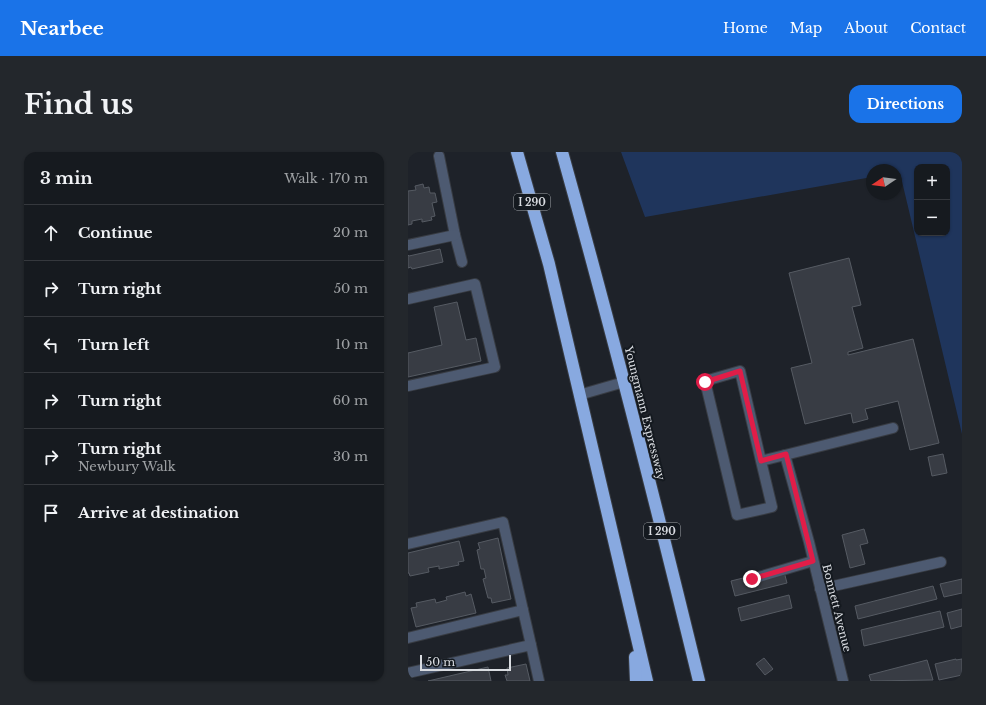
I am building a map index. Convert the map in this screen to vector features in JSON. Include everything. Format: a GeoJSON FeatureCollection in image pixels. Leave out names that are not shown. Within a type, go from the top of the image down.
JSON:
{"type":"FeatureCollection","features":[{"type":"Feature","properties":{"kind":"highway","name":"I 290"},"geometry":{"type":"LineString","coordinates":[[517,152],[549,264],[647,681]]}},
{"type":"Feature","properties":{"kind":"highway","name":"Youngmann Expressway"},"geometry":{"type":"LineString","coordinates":[[562,152],[598,280],[666,545],[698,681]]}},
{"type":"Feature","properties":{"kind":"highway"},"geometry":{"type":"LineString","coordinates":[[633,626],[636,681]]}},
{"type":"Feature","properties":{"kind":"street"},"geometry":{"type":"LineString","coordinates":[[439,156],[462,262]]}},
{"type":"Feature","properties":{"kind":"street"},"geometry":{"type":"LineString","coordinates":[[408,245],[455,235]]}},
{"type":"Feature","properties":{"kind":"street"},"geometry":{"type":"LineString","coordinates":[[408,299],[475,284],[495,367],[408,386]]}},
{"type":"Feature","properties":{"kind":"street"},"geometry":{"type":"LineString","coordinates":[[740,371],[761,461],[772,507],[737,515],[705,382],[740,371]]}},
{"type":"Feature","properties":{"kind":"street"},"geometry":{"type":"LineString","coordinates":[[579,394],[624,382]]}},
{"type":"Feature","properties":{"kind":"street"},"geometry":{"type":"LineString","coordinates":[[761,461],[892,428]]}},
{"type":"Feature","properties":{"kind":"street","name":"Bonnett Avenue"},"geometry":{"type":"LineString","coordinates":[[786,454],[843,681]]}},
{"type":"Feature","properties":{"kind":"street"},"geometry":{"type":"LineString","coordinates":[[408,544],[503,522],[540,681]]}},
{"type":"Feature","properties":{"kind":"street"},"geometry":{"type":"LineString","coordinates":[[752,579],[813,561]]}},
{"type":"Feature","properties":{"kind":"street"},"geometry":{"type":"LineString","coordinates":[[820,589],[942,562]]}},
{"type":"Feature","properties":{"kind":"street"},"geometry":{"type":"LineString","coordinates":[[408,638],[523,610]]}},
{"type":"Feature","properties":{"kind":"street"},"geometry":{"type":"LineString","coordinates":[[414,675],[531,644]]}},
{"type":"Feature","properties":{"kind":"shaded area"},"geometry":{"type":"Polygon","coordinates":[[[621,152],[962,152],[962,434],[915,236],[950,236],[950,164],[914,164],[914,232],[902,181],[902,164],[866,164],[866,178],[645,217],[621,152]]]}},
{"type":"Feature","properties":{"kind":"building"},"geometry":{"type":"Polygon","coordinates":[[[423,184],[424,188],[429,187],[430,193],[435,193],[437,202],[432,203],[435,216],[431,217],[432,220],[422,222],[422,219],[412,221],[412,224],[408,225],[408,191],[416,190],[415,186],[423,184]]]}},
{"type":"Feature","properties":{"kind":"building"},"geometry":{"type":"Polygon","coordinates":[[[440,249],[443,262],[412,269],[411,267],[408,268],[408,255],[440,249]]]}},
{"type":"Feature","properties":{"kind":"building"},"geometry":{"type":"Polygon","coordinates":[[[849,258],[861,305],[852,307],[863,348],[848,352],[848,355],[913,339],[939,443],[910,450],[898,401],[865,409],[868,419],[853,423],[851,413],[805,424],[791,368],[812,363],[789,273],[849,258]]]}},
{"type":"Feature","properties":{"kind":"building"},"geometry":{"type":"Polygon","coordinates":[[[457,302],[466,340],[476,338],[481,361],[408,377],[408,353],[442,345],[434,307],[457,302]]]}},
{"type":"Feature","properties":{"kind":"building"},"geometry":{"type":"Polygon","coordinates":[[[943,454],[947,473],[932,476],[928,457],[943,454]]]}},
{"type":"Feature","properties":{"kind":"building"},"geometry":{"type":"Polygon","coordinates":[[[864,529],[868,543],[860,545],[865,564],[850,568],[842,535],[864,529]]]}},
{"type":"Feature","properties":{"kind":"building"},"geometry":{"type":"Polygon","coordinates":[[[498,538],[511,599],[492,603],[491,598],[488,598],[483,579],[486,578],[484,569],[481,569],[477,550],[480,549],[478,543],[498,538]]]}},
{"type":"Feature","properties":{"kind":"building"},"geometry":{"type":"Polygon","coordinates":[[[459,541],[464,561],[458,562],[459,565],[439,569],[439,566],[428,568],[429,572],[410,576],[408,573],[408,553],[459,541]]]}},
{"type":"Feature","properties":{"kind":"building"},"geometry":{"type":"Polygon","coordinates":[[[783,568],[787,583],[735,596],[731,581],[783,568]]]}},
{"type":"Feature","properties":{"kind":"building"},"geometry":{"type":"Polygon","coordinates":[[[962,579],[962,593],[944,597],[940,584],[962,579]]]}},
{"type":"Feature","properties":{"kind":"building"},"geometry":{"type":"Polygon","coordinates":[[[933,586],[937,599],[858,619],[855,606],[933,586]]]}},
{"type":"Feature","properties":{"kind":"building"},"geometry":{"type":"Polygon","coordinates":[[[465,592],[466,596],[471,594],[476,613],[416,627],[411,608],[417,607],[416,603],[435,599],[436,603],[447,600],[446,597],[465,592]]]}},
{"type":"Feature","properties":{"kind":"building"},"geometry":{"type":"Polygon","coordinates":[[[789,595],[792,608],[741,621],[738,608],[789,595]]]}},
{"type":"Feature","properties":{"kind":"building"},"geometry":{"type":"Polygon","coordinates":[[[962,609],[962,626],[951,629],[947,613],[962,609]]]}},
{"type":"Feature","properties":{"kind":"building"},"geometry":{"type":"Polygon","coordinates":[[[940,611],[944,627],[864,646],[861,630],[940,611]]]}},
{"type":"Feature","properties":{"kind":"building"},"geometry":{"type":"Polygon","coordinates":[[[764,658],[773,669],[765,675],[756,664],[764,658]]]}},
{"type":"Feature","properties":{"kind":"building"},"geometry":{"type":"Polygon","coordinates":[[[962,659],[962,675],[939,680],[935,664],[962,659]]]}},
{"type":"Feature","properties":{"kind":"building"},"geometry":{"type":"Polygon","coordinates":[[[927,660],[933,680],[871,681],[869,675],[927,660]]]}},
{"type":"Feature","properties":{"kind":"building"},"geometry":{"type":"Polygon","coordinates":[[[526,664],[530,681],[507,681],[505,675],[508,675],[507,668],[526,664]]]}},
{"type":"Feature","properties":{"kind":"building"},"geometry":{"type":"Polygon","coordinates":[[[488,667],[491,681],[428,681],[488,667]]]}},
{"type":"Feature","properties":{"kind":"route"},"geometry":{"type":"LineString","coordinates":[[705,382],[740,371],[761,461],[786,454],[809,542],[813,561],[752,579]]}}]}
